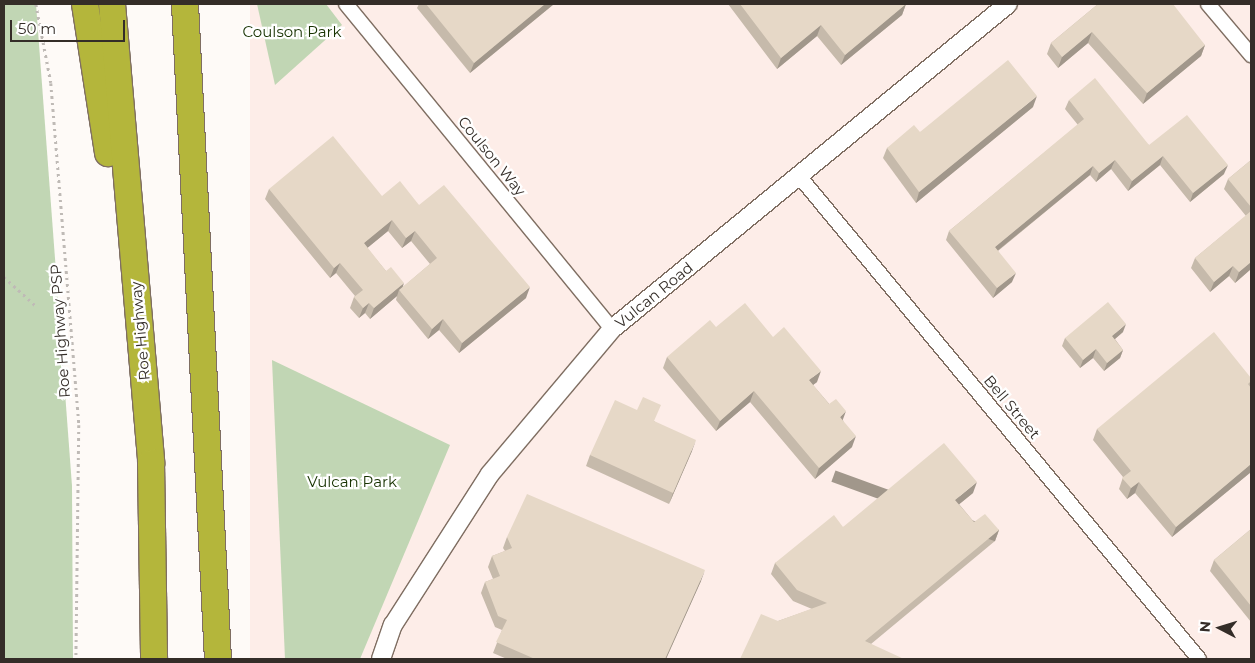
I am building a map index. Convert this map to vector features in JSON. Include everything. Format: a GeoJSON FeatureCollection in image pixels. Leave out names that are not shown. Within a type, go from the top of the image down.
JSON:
{"type":"FeatureCollection","features":[{"type":"Feature","properties":{"kind":"highway"},"geometry":{"type":"LineString","coordinates":[[85,4],[151,463]]}},
{"type":"Feature","properties":{"kind":"highway","name":"Roe Highway"},"geometry":{"type":"LineString","coordinates":[[112,4],[151,463],[154,659]]}},
{"type":"Feature","properties":{"kind":"highway"},"geometry":{"type":"LineString","coordinates":[[185,4],[190,55]]}},
{"type":"Feature","properties":{"kind":"highway"},"geometry":{"type":"LineString","coordinates":[[190,4],[190,55],[218,659]]}},
{"type":"Feature","properties":{"kind":"street","name":"Coulson Way"},"geometry":{"type":"LineString","coordinates":[[346,4],[612,329]]}},
{"type":"Feature","properties":{"kind":"street","name":"Vulcan Road"},"geometry":{"type":"LineString","coordinates":[[381,659],[393,625],[490,474],[612,329],[1008,4]]}},
{"type":"Feature","properties":{"kind":"street"},"geometry":{"type":"LineString","coordinates":[[1208,4],[1251,54]]}},
{"type":"Feature","properties":{"kind":"street","name":"Bell Street"},"geometry":{"type":"LineString","coordinates":[[799,176],[1199,659]]}},
{"type":"Feature","properties":{"kind":"path","name":"Roe Highway PSP"},"geometry":{"type":"LineString","coordinates":[[36,4],[51,83],[78,424],[76,659]]}},
{"type":"Feature","properties":{"kind":"path"},"geometry":{"type":"LineString","coordinates":[[4,277],[34,304]]}},
{"type":"Feature","properties":{"kind":"shaded area"},"geometry":{"type":"Polygon","coordinates":[[[250,4],[1251,4],[1251,659],[250,659],[250,4]]]}},
{"type":"Feature","properties":{"kind":"green space"},"geometry":{"type":"Polygon","coordinates":[[[4,4],[36,4],[72,486],[73,659],[4,659],[4,4]]]}},
{"type":"Feature","properties":{"kind":"green space","name":"Coulson Park"},"geometry":{"type":"Polygon","coordinates":[[[257,4],[326,4],[342,25],[275,85],[257,4]]]}},
{"type":"Feature","properties":{"kind":"green space","name":"Vulcan Park"},"geometry":{"type":"Polygon","coordinates":[[[272,360],[450,445],[360,659],[285,659],[272,360]]]}},
{"type":"Feature","properties":{"kind":"building"},"geometry":{"type":"Polygon","coordinates":[[[426,4],[545,4],[474,63],[426,4]]]}},
{"type":"Feature","properties":{"kind":"building"},"geometry":{"type":"Polygon","coordinates":[[[740,4],[906,4],[845,55],[821,25],[781,58],[740,4]]]}},
{"type":"Feature","properties":{"kind":"building"},"geometry":{"type":"Polygon","coordinates":[[[1098,4],[1173,4],[1205,45],[1147,93],[1092,32],[1062,57],[1051,43],[1098,4]]]}},
{"type":"Feature","properties":{"kind":"building"},"geometry":{"type":"Polygon","coordinates":[[[1008,60],[1037,96],[919,192],[887,148],[914,125],[920,132],[1008,60]]]}},
{"type":"Feature","properties":{"kind":"building"},"geometry":{"type":"Polygon","coordinates":[[[1095,78],[1149,145],[1187,115],[1228,165],[1193,193],[1163,156],[1132,181],[1115,160],[1099,173],[1093,166],[995,247],[1016,273],[997,288],[949,231],[1084,119],[1069,100],[1095,78]]]}},
{"type":"Feature","properties":{"kind":"building"},"geometry":{"type":"Polygon","coordinates":[[[333,136],[382,196],[400,181],[419,205],[444,185],[530,287],[462,343],[443,319],[432,329],[399,290],[437,258],[415,231],[406,238],[392,220],[364,243],[386,271],[391,267],[404,283],[374,308],[369,303],[363,308],[354,297],[363,290],[340,263],[334,268],[269,189],[333,136]]]}},
{"type":"Feature","properties":{"kind":"building"},"geometry":{"type":"Polygon","coordinates":[[[1251,160],[1251,207],[1228,179],[1251,160]]]}},
{"type":"Feature","properties":{"kind":"building"},"geometry":{"type":"Polygon","coordinates":[[[1251,211],[1251,262],[1239,272],[1233,266],[1214,282],[1195,258],[1251,211]]]}},
{"type":"Feature","properties":{"kind":"building"},"geometry":{"type":"Polygon","coordinates":[[[1108,302],[1126,324],[1112,336],[1123,350],[1107,363],[1096,349],[1083,360],[1065,338],[1108,302]]]}},
{"type":"Feature","properties":{"kind":"building"},"geometry":{"type":"Polygon","coordinates":[[[745,303],[773,337],[784,327],[821,371],[809,380],[829,404],[836,399],[846,411],[840,417],[856,436],[819,468],[754,391],[720,421],[667,357],[710,320],[716,327],[745,303]]]}},
{"type":"Feature","properties":{"kind":"building"},"geometry":{"type":"Polygon","coordinates":[[[1214,332],[1251,378],[1248,384],[1251,388],[1251,464],[1176,527],[1139,482],[1131,488],[1122,478],[1131,471],[1097,429],[1214,332]]]}},
{"type":"Feature","properties":{"kind":"building"},"geometry":{"type":"Polygon","coordinates":[[[643,397],[661,405],[654,421],[696,440],[673,493],[590,455],[615,400],[637,410],[643,397]]]}},
{"type":"Feature","properties":{"kind":"building"},"geometry":{"type":"Polygon","coordinates":[[[944,443],[977,482],[955,500],[974,522],[985,514],[999,530],[865,641],[904,659],[740,659],[761,614],[778,621],[827,603],[797,590],[775,563],[834,515],[843,527],[944,443]]]}},
{"type":"Feature","properties":{"kind":"building"},"geometry":{"type":"Polygon","coordinates":[[[527,494],[705,570],[665,659],[535,659],[496,642],[507,620],[498,616],[485,582],[500,576],[492,556],[512,548],[507,537],[527,494]]]}},
{"type":"Feature","properties":{"kind":"building"},"geometry":{"type":"Polygon","coordinates":[[[1251,529],[1251,606],[1214,560],[1251,529]]]}}]}
